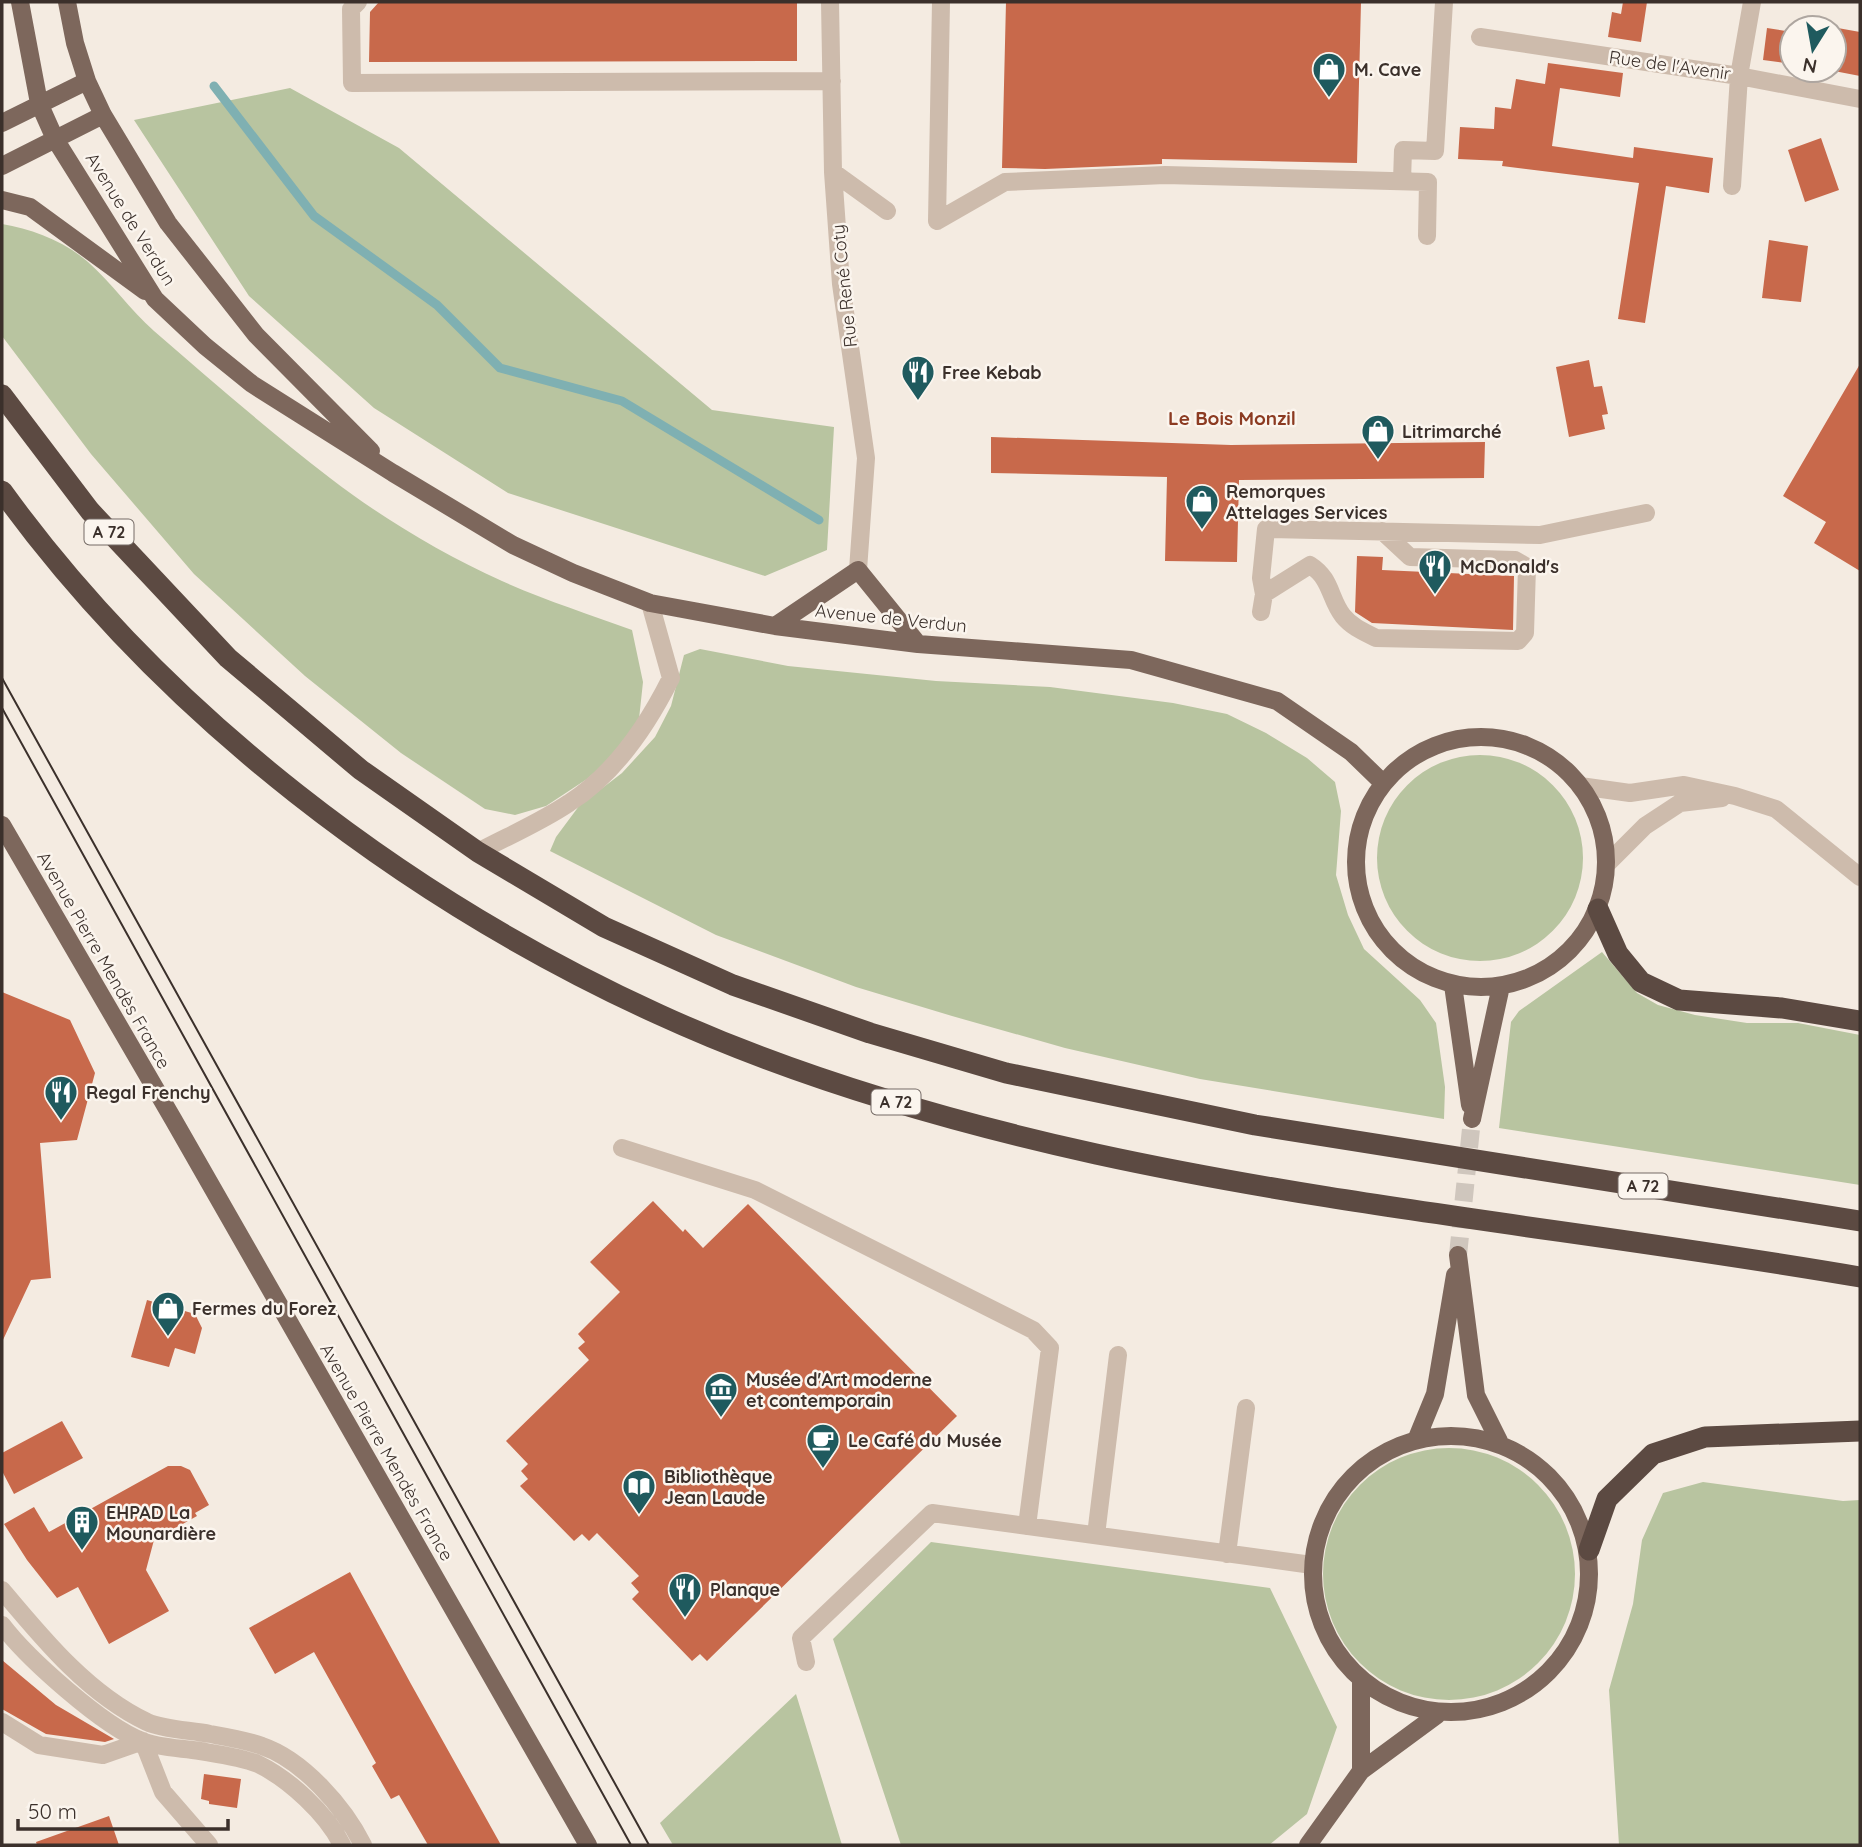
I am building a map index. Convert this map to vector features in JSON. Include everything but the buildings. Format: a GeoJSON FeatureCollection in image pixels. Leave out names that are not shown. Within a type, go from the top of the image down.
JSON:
{"type":"FeatureCollection","features":[{"type":"Feature","properties":{"kind":"highway","name":"A 72"},"geometry":{"type":"LineString","coordinates":[[2,395],[89,511],[228,659],[361,770],[478,852],[604,927],[733,985],[870,1033],[1006,1073],[1255,1125],[1860,1221]]}},
{"type":"Feature","properties":{"kind":"highway","name":"A 72"},"geometry":{"type":"LineString","coordinates":[[2,491],[78,585],[134,646],[200,711],[273,775],[387,860],[483,923],[660,1016],[742,1050],[878,1097],[1095,1154],[1189,1173],[1408,1209],[1860,1277]]}},
{"type":"Feature","properties":{"kind":"highway"},"geometry":{"type":"LineString","coordinates":[[1598,908],[1618,954],[1641,982],[1679,1000],[1782,1008],[1860,1021]]}},
{"type":"Feature","properties":{"kind":"highway"},"geometry":{"type":"LineString","coordinates":[[1589,1550],[1607,1499],[1653,1454],[1705,1437],[1860,1431]]}},
{"type":"Feature","properties":{"kind":"main road","name":"Avenue de Verdun"},"geometry":{"type":"LineString","coordinates":[[20,2],[39,103],[55,139],[155,299],[205,346],[252,384],[513,545],[573,573],[650,603],[775,626],[918,644],[1131,660],[1278,702],[1351,752],[1383,783]]}},
{"type":"Feature","properties":{"kind":"main road","name":"Avenue de Verdun"},"geometry":{"type":"LineString","coordinates":[[67,2],[75,43],[87,81],[103,115],[168,223],[256,335],[393,473]]}},
{"type":"Feature","properties":{"kind":"main road"},"geometry":{"type":"LineString","coordinates":[[2,123],[87,81]]}},
{"type":"Feature","properties":{"kind":"main road"},"geometry":{"type":"LineString","coordinates":[[2,166],[103,115]]}},
{"type":"Feature","properties":{"kind":"main road"},"geometry":{"type":"LineString","coordinates":[[2,200],[30,207],[155,299]]}},
{"type":"Feature","properties":{"kind":"main road"},"geometry":{"type":"LineString","coordinates":[[775,626],[858,570],[918,644]]}},
{"type":"Feature","properties":{"kind":"main road"},"geometry":{"type":"LineString","coordinates":[[1483,737],[1520,743],[1553,760],[1580,786],[1598,819],[1604,837],[1604,887],[1598,908],[1575,945],[1542,972],[1501,986],[1477,988],[1453,985],[1413,968],[1382,940],[1362,903],[1355,861],[1362,819],[1383,783],[1411,758],[1445,742],[1483,737]]}},
{"type":"Feature","properties":{"kind":"main road","name":"Avenue Pierre Mendès France"},"geometry":{"type":"LineString","coordinates":[[2,825],[588,1845]]}},
{"type":"Feature","properties":{"kind":"main road"},"geometry":{"type":"LineString","coordinates":[[1453,985],[1472,1119],[1501,986]]}},
{"type":"Feature","properties":{"kind":"main road"},"geometry":{"type":"LineString","coordinates":[[1417,1438],[1435,1394],[1458,1255],[1476,1395],[1499,1441],[1558,1485],[1581,1525],[1589,1550],[1586,1610],[1569,1648],[1542,1679],[1508,1700],[1468,1711],[1437,1715],[1385,1696],[1361,1681],[1328,1638],[1315,1603],[1312,1565],[1320,1527],[1338,1492],[1365,1464],[1417,1438],[1441,1435],[1499,1441]]}},
{"type":"Feature","properties":{"kind":"main road"},"geometry":{"type":"LineString","coordinates":[[1361,1681],[1361,1771]]}},
{"type":"Feature","properties":{"kind":"main road"},"geometry":{"type":"LineString","coordinates":[[1308,1845],[1361,1771],[1437,1715]]}},
{"type":"Feature","properties":{"kind":"street"},"geometry":{"type":"LineString","coordinates":[[358,2],[351,9],[352,83],[832,80]]}},
{"type":"Feature","properties":{"kind":"street","name":"Rue René Coty"},"geometry":{"type":"LineString","coordinates":[[830,2],[833,172],[841,284],[866,458],[858,570]]}},
{"type":"Feature","properties":{"kind":"street"},"geometry":{"type":"LineString","coordinates":[[941,2],[937,221],[1006,182],[1165,175],[1402,181],[1428,182],[1427,236]]}},
{"type":"Feature","properties":{"kind":"street"},"geometry":{"type":"LineString","coordinates":[[1402,181],[1403,150],[1435,151],[1444,2]]}},
{"type":"Feature","properties":{"kind":"street"},"geometry":{"type":"LineString","coordinates":[[1732,186],[1739,76],[1752,2]]}},
{"type":"Feature","properties":{"kind":"street","name":"Rue de l'Avenir"},"geometry":{"type":"LineString","coordinates":[[1479,37],[1739,76],[1860,99]]}},
{"type":"Feature","properties":{"kind":"street"},"geometry":{"type":"LineString","coordinates":[[833,172],[887,211]]}},
{"type":"Feature","properties":{"kind":"street"},"geometry":{"type":"LineString","coordinates":[[1382,531],[1410,557],[1515,560],[1527,567],[1525,634],[1518,641],[1376,638],[1357,628],[1343,616],[1322,573],[1310,565],[1263,603],[1261,578],[1266,529],[1382,531],[1540,534],[1646,513]]}},
{"type":"Feature","properties":{"kind":"street"},"geometry":{"type":"LineString","coordinates":[[478,852],[570,803],[613,767],[655,711],[671,678],[650,603]]}},
{"type":"Feature","properties":{"kind":"street"},"geometry":{"type":"LineString","coordinates":[[1580,786],[1630,793],[1684,785],[1735,796],[1776,809],[1860,877]]}},
{"type":"Feature","properties":{"kind":"street"},"geometry":{"type":"LineString","coordinates":[[1606,865],[1644,826],[1681,803],[1735,796]]}},
{"type":"Feature","properties":{"kind":"street"},"geometry":{"type":"LineString","coordinates":[[622,1148],[755,1190],[1033,1330],[1050,1348],[1027,1526]]}},
{"type":"Feature","properties":{"kind":"street"},"geometry":{"type":"LineString","coordinates":[[1096,1535],[1118,1355]]}},
{"type":"Feature","properties":{"kind":"street"},"geometry":{"type":"LineString","coordinates":[[1227,1554],[1246,1408]]}},
{"type":"Feature","properties":{"kind":"street"},"geometry":{"type":"LineString","coordinates":[[806,1662],[802,1639],[932,1513],[1312,1565]]}},
{"type":"Feature","properties":{"kind":"street"},"geometry":{"type":"LineString","coordinates":[[2,1590],[67,1664],[120,1707],[150,1724],[214,1734],[263,1746],[302,1769],[353,1826],[363,1845]]}},
{"type":"Feature","properties":{"kind":"street"},"geometry":{"type":"LineString","coordinates":[[2,1625],[63,1685],[109,1723],[142,1741],[256,1763],[290,1784],[330,1827],[342,1845]]}},
{"type":"Feature","properties":{"kind":"street"},"geometry":{"type":"LineString","coordinates":[[2,1722],[39,1745],[103,1755],[142,1741]]}},
{"type":"Feature","properties":{"kind":"street"},"geometry":{"type":"LineString","coordinates":[[142,1741],[163,1793],[209,1845]]}},
{"type":"Feature","properties":{"kind":"green space"},"geometry":{"type":"Polygon","coordinates":[[[290,88],[399,148],[712,410],[834,427],[827,550],[765,576],[508,493],[374,408],[249,296],[134,120],[290,88]]]}},
{"type":"Feature","properties":{"kind":"green space"},"geometry":{"type":"Polygon","coordinates":[[[2,224],[47,237],[79,255],[97,270],[145,323],[219,387],[330,478],[391,521],[502,581],[632,630],[643,682],[639,719],[619,751],[587,779],[546,806],[515,815],[485,809],[401,753],[305,676],[194,574],[91,454],[2,336],[2,224]]]}},
{"type":"Feature","properties":{"kind":"green space"},"geometry":{"type":"Polygon","coordinates":[[[700,649],[788,666],[936,681],[1050,687],[1173,703],[1227,714],[1266,733],[1307,758],[1335,782],[1341,811],[1336,875],[1348,915],[1364,949],[1420,1000],[1436,1023],[1445,1087],[1444,1119],[1200,1079],[1065,1048],[952,1016],[856,987],[716,935],[550,851],[556,837],[579,806],[622,773],[655,737],[671,706],[684,655],[700,649]]]}},
{"type":"Feature","properties":{"kind":"green space"},"geometry":{"type":"Polygon","coordinates":[[[1480,755],[1519,763],[1552,786],[1575,819],[1583,858],[1575,897],[1552,930],[1519,953],[1480,961],[1441,953],[1408,930],[1385,897],[1377,858],[1385,819],[1408,786],[1441,763],[1480,755]]]}},
{"type":"Feature","properties":{"kind":"green space"},"geometry":{"type":"Polygon","coordinates":[[[1602,952],[1637,993],[1658,1005],[1695,1015],[1747,1023],[1798,1023],[1860,1035],[1860,1185],[1499,1128],[1511,1022],[1519,1011],[1602,952]]]}},
{"type":"Feature","properties":{"kind":"green space"},"geometry":{"type":"Polygon","coordinates":[[[1449,1448],[1474,1451],[1497,1458],[1538,1485],[1565,1526],[1572,1549],[1575,1574],[1572,1599],[1565,1622],[1538,1663],[1497,1690],[1474,1697],[1449,1700],[1424,1697],[1401,1690],[1360,1663],[1333,1622],[1326,1599],[1323,1574],[1326,1549],[1333,1526],[1360,1485],[1401,1458],[1424,1451],[1449,1448]]]}},
{"type":"Feature","properties":{"kind":"green space"},"geometry":{"type":"Polygon","coordinates":[[[1703,1482],[1843,1501],[1860,1500],[1860,1845],[1619,1845],[1609,1690],[1633,1604],[1642,1540],[1663,1493],[1703,1482]]]}},
{"type":"Feature","properties":{"kind":"green space"},"geometry":{"type":"Polygon","coordinates":[[[931,1542],[1270,1588],[1337,1727],[1307,1814],[1269,1845],[901,1845],[833,1639],[931,1542]]]}},
{"type":"Feature","properties":{"kind":"green space"},"geometry":{"type":"Polygon","coordinates":[[[796,1694],[842,1845],[673,1845],[660,1823],[796,1694]]]}},
{"type":"Feature","properties":{"kind":"waterway"},"geometry":{"type":"LineString","coordinates":[[214,86],[314,216],[437,305],[500,368],[622,401],[819,520]]}},
{"type":"Feature","properties":{"kind":"tunnel"},"geometry":{"type":"LineString","coordinates":[[1458,1255],[1472,1119]]}},
{"type":"Feature","properties":{"kind":"tram line"},"geometry":{"type":"LineString","coordinates":[[2,678],[649,1845]]}},
{"type":"Feature","properties":{"kind":"tram line"},"geometry":{"type":"LineString","coordinates":[[2,708],[631,1845]]}},
{"type":"Feature","properties":{"kind":"place","name":"M. Cave"},"geometry":{"type":"Point","coordinates":[1329,99]}},
{"type":"Feature","properties":{"kind":"place","name":"Free Kebab"},"geometry":{"type":"Point","coordinates":[918,402]}},
{"type":"Feature","properties":{"kind":"place","name":"Litrimarché"},"geometry":{"type":"Point","coordinates":[1378,461]}},
{"type":"Feature","properties":{"kind":"place","name":"Remorques Attelages Services"},"geometry":{"type":"Point","coordinates":[1202,531]}},
{"type":"Feature","properties":{"kind":"place","name":"McDonald's"},"geometry":{"type":"Point","coordinates":[1435,596]}},
{"type":"Feature","properties":{"kind":"place","name":"Regal Frenchy"},"geometry":{"type":"Point","coordinates":[61,1122]}},
{"type":"Feature","properties":{"kind":"place","name":"Fermes du Forez"},"geometry":{"type":"Point","coordinates":[168,1338]}},
{"type":"Feature","properties":{"kind":"place","name":"Musée d'Art moderne et contemporain"},"geometry":{"type":"Point","coordinates":[721,1419]}},
{"type":"Feature","properties":{"kind":"place","name":"Le Café du Musée"},"geometry":{"type":"Point","coordinates":[823,1470]}},
{"type":"Feature","properties":{"kind":"place","name":"Bibliothèque Jean Laude"},"geometry":{"type":"Point","coordinates":[639,1516]}},
{"type":"Feature","properties":{"kind":"place","name":"EHPAD La Mounardière"},"geometry":{"type":"Point","coordinates":[82,1552]}},
{"type":"Feature","properties":{"kind":"place","name":"Planque"},"geometry":{"type":"Point","coordinates":[685,1619]}},
{"type":"Feature","properties":{"kind":"district","name":"Le Bois Monzil"},"geometry":{"type":"Point","coordinates":[1232,418]}}]}
